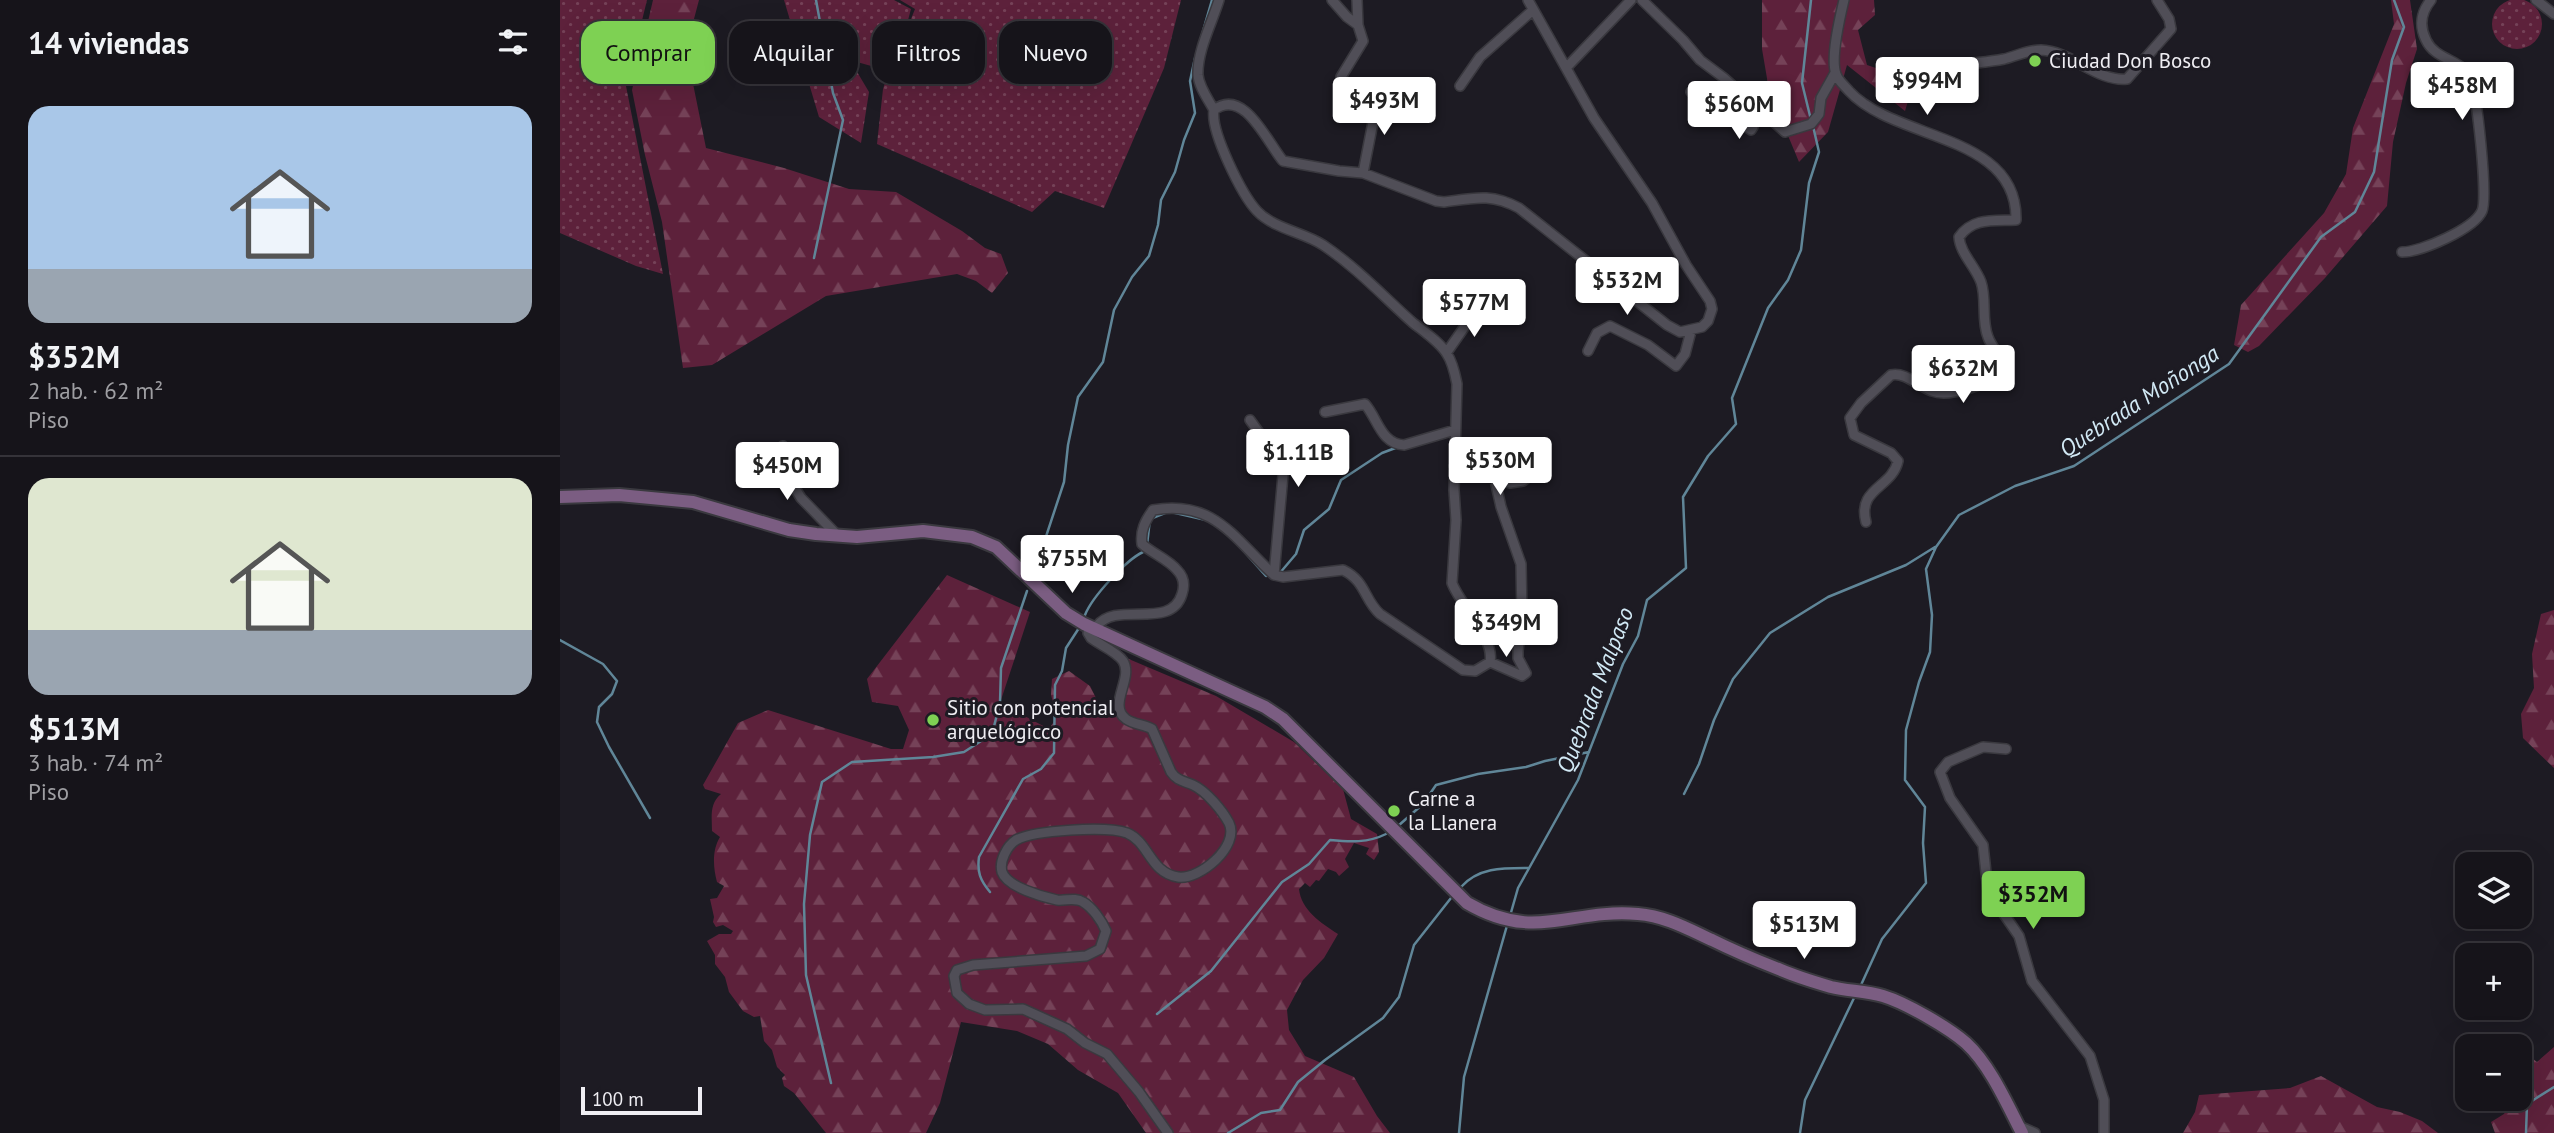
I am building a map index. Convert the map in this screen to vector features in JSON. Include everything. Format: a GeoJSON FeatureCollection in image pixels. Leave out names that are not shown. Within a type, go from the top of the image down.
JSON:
{"type":"FeatureCollection","features":[{"type":"Feature","properties":{"kind":"main road"},"geometry":{"type":"LineString","coordinates":[[560,497],[619,495],[693,502],[789,530],[838,536],[868,537],[941,532],[984,541],[1009,557],[1066,613],[1090,627],[1265,707],[1283,719],[1467,903],[1509,921],[1545,922],[1608,914],[1642,914],[1686,927],[1801,978],[1830,987],[1885,997],[1952,1032],[1966,1043],[1984,1064],[2020,1130]]}},
{"type":"Feature","properties":{"kind":"street"},"geometry":{"type":"LineString","coordinates":[[1214,110],[1198,72],[1219,0]]}},
{"type":"Feature","properties":{"kind":"street"},"geometry":{"type":"LineString","coordinates":[[1332,0],[1347,18],[1358,25]]}},
{"type":"Feature","properties":{"kind":"street"},"geometry":{"type":"LineString","coordinates":[[1340,78],[1361,47],[1363,37],[1358,25],[1357,0]]}},
{"type":"Feature","properties":{"kind":"street"},"geometry":{"type":"LineString","coordinates":[[1490,662],[1491,653],[1485,640],[1452,583],[1456,520],[1454,466],[1457,384],[1447,352],[1368,280],[1321,244],[1273,223],[1258,212],[1241,189],[1212,117],[1214,110],[1221,104],[1229,103],[1243,109],[1252,117],[1283,161],[1339,172],[1363,173],[1436,201],[1491,197],[1506,201],[1520,208],[1667,325],[1680,332],[1702,327],[1708,321],[1712,309],[1710,301],[1686,265],[1653,202],[1594,118],[1528,0]]}},
{"type":"Feature","properties":{"kind":"street"},"geometry":{"type":"LineString","coordinates":[[1566,68],[1631,0]]}},
{"type":"Feature","properties":{"kind":"street"},"geometry":{"type":"LineString","coordinates":[[1642,0],[1700,60],[1752,101],[1780,128],[1789,132],[1811,124],[1819,114],[1821,98],[1835,73],[1837,35],[1844,0]]}},
{"type":"Feature","properties":{"kind":"street"},"geometry":{"type":"LineString","coordinates":[[1902,70],[2004,59],[2026,51],[2043,50],[2110,77],[2127,79],[2171,29],[2169,19],[2157,0]]}},
{"type":"Feature","properties":{"kind":"street"},"geometry":{"type":"LineString","coordinates":[[2402,252],[2419,250],[2454,233],[2477,218],[2483,204],[2484,181],[2473,84],[2464,68],[2439,55],[2426,40],[2422,19],[2431,0]]}},
{"type":"Feature","properties":{"kind":"street"},"geometry":{"type":"LineString","coordinates":[[2536,0],[2554,13]]}},
{"type":"Feature","properties":{"kind":"street"},"geometry":{"type":"LineString","coordinates":[[1460,86],[1480,57],[1533,10]]}},
{"type":"Feature","properties":{"kind":"street"},"geometry":{"type":"LineString","coordinates":[[1835,73],[1861,105],[1967,150],[1993,164],[2015,202],[2016,220],[1979,222],[1965,228],[1959,237],[1982,285],[1985,328],[2002,364],[2001,373],[1951,393],[1931,391],[1902,375],[1891,375],[1861,403],[1850,418],[1854,435],[1891,453],[1898,460],[1893,473],[1864,504],[1866,522]]}},
{"type":"Feature","properties":{"kind":"street"},"geometry":{"type":"LineString","coordinates":[[1691,92],[1749,130],[1753,127],[1752,101]]}},
{"type":"Feature","properties":{"kind":"street"},"geometry":{"type":"LineString","coordinates":[[1363,173],[1374,112],[1381,94]]}},
{"type":"Feature","properties":{"kind":"street"},"geometry":{"type":"LineString","coordinates":[[1447,352],[1477,309]]}},
{"type":"Feature","properties":{"kind":"street"},"geometry":{"type":"LineString","coordinates":[[1588,351],[1597,333],[1610,326],[1648,345],[1676,366],[1685,354],[1692,331]]}},
{"type":"Feature","properties":{"kind":"street"},"geometry":{"type":"LineString","coordinates":[[1325,412],[1365,404],[1384,436],[1396,444],[1404,445],[1455,430]]}},
{"type":"Feature","properties":{"kind":"street"},"geometry":{"type":"LineString","coordinates":[[1250,420],[1277,458],[1283,475],[1273,575]]}},
{"type":"Feature","properties":{"kind":"street"},"geometry":{"type":"LineString","coordinates":[[779,447],[784,458],[785,472],[802,498],[838,536]]}},
{"type":"Feature","properties":{"kind":"street"},"geometry":{"type":"LineString","coordinates":[[1454,466],[1495,480],[1516,483],[1538,469]]}},
{"type":"Feature","properties":{"kind":"street"},"geometry":{"type":"LineString","coordinates":[[1490,662],[1522,676],[1527,673],[1518,657],[1522,617],[1521,564],[1501,508],[1495,480]]}},
{"type":"Feature","properties":{"kind":"street"},"geometry":{"type":"LineString","coordinates":[[1168,1133],[1139,1092],[1107,1054],[1085,1043],[1067,1029],[1023,1009],[985,1010],[969,1004],[957,993],[954,976],[957,970],[963,968],[1086,956],[1101,949],[1106,931],[1084,902],[1055,900],[1023,889],[1005,878],[1001,864],[1006,851],[1019,839],[1070,830],[1120,832],[1136,839],[1156,866],[1178,877],[1190,876],[1213,864],[1231,836],[1227,820],[1207,795],[1192,784],[1181,782],[1171,772],[1152,729],[1128,720],[1123,715],[1120,698],[1127,676],[1126,668],[1121,658],[1091,638],[1088,633],[1090,627],[1097,626],[1102,619],[1112,615],[1154,614],[1169,610],[1180,601],[1184,588],[1180,573],[1142,544],[1140,535],[1153,510],[1176,509],[1219,522],[1273,575],[1283,577],[1343,570],[1362,585],[1376,611],[1463,670],[1475,671],[1490,662]]}},
{"type":"Feature","properties":{"kind":"street"},"geometry":{"type":"LineString","coordinates":[[2006,749],[1983,747],[1948,762],[1940,772],[1950,798],[1983,845],[1988,891],[2019,936],[2032,981],[2090,1056],[2102,1088],[2104,1133]]}},
{"type":"Feature","properties":{"kind":"street"},"geometry":{"type":"LineString","coordinates":[[2020,1130],[2035,1133]]}},
{"type":"Feature","properties":{"kind":"green space"},"geometry":{"type":"Polygon","coordinates":[[[2517,-1],[2535,6],[2542,24],[2535,42],[2517,49],[2499,42],[2492,24],[2499,6],[2517,-1]]]}},
{"type":"Feature","properties":{"kind":"green space"},"geometry":{"type":"Polygon","coordinates":[[[560,0],[647,0],[642,21],[581,21],[581,84],[626,84],[663,274],[636,266],[560,233],[560,0]]]}},
{"type":"Feature","properties":{"kind":"green space"},"geometry":{"type":"Polygon","coordinates":[[[653,0],[699,0],[693,21],[648,21],[653,0]]]}},
{"type":"Feature","properties":{"kind":"green space"},"geometry":{"type":"Polygon","coordinates":[[[784,0],[894,0],[911,9],[908,21],[872,21],[872,66],[858,62],[858,21],[790,21],[784,0]]]}},
{"type":"Feature","properties":{"kind":"green space"},"geometry":{"type":"Polygon","coordinates":[[[900,0],[1181,0],[1164,68],[1104,208],[1055,191],[1032,212],[877,144],[885,84],[985,84],[985,21],[910,21],[915,9],[900,0]]]}},
{"type":"Feature","properties":{"kind":"green space"},"geometry":{"type":"Polygon","coordinates":[[[1762,0],[1874,0],[1875,15],[1858,30],[1867,65],[1914,81],[1905,111],[1847,65],[1828,132],[1799,162],[1769,90],[1762,49],[1762,0]]]}},
{"type":"Feature","properties":{"kind":"green space"},"geometry":{"type":"Polygon","coordinates":[[[2391,0],[2410,0],[2417,49],[2406,83],[2393,142],[2387,206],[2325,278],[2259,346],[2248,352],[2234,345],[2241,305],[2324,213],[2346,174],[2353,128],[2394,24],[2391,0]]]}},
{"type":"Feature","properties":{"kind":"green space"},"geometry":{"type":"Polygon","coordinates":[[[858,73],[869,92],[861,143],[819,117],[809,84],[858,84],[858,73]]]}},
{"type":"Feature","properties":{"kind":"green space"},"geometry":{"type":"Polygon","coordinates":[[[633,84],[693,84],[706,148],[784,168],[849,189],[896,192],[962,231],[985,248],[1001,254],[1008,273],[992,293],[976,281],[957,274],[826,296],[712,365],[683,368],[662,222],[632,90],[633,84]]]}},
{"type":"Feature","properties":{"kind":"green space"},"geometry":{"type":"Polygon","coordinates":[[[947,575],[1030,612],[1000,703],[1049,729],[1057,717],[1051,695],[1052,679],[1069,671],[1090,686],[1105,716],[1114,706],[1124,657],[1216,696],[1294,742],[1343,789],[1351,819],[1377,834],[1379,852],[1374,860],[1366,854],[1369,848],[1354,843],[1345,859],[1349,867],[1339,876],[1328,869],[1319,881],[1316,880],[1310,887],[1305,883],[1299,889],[1308,910],[1338,934],[1324,958],[1303,980],[1287,1010],[1289,1030],[1305,1056],[1354,1077],[1390,1133],[1146,1133],[1118,1093],[1078,1070],[1048,1044],[1017,1031],[961,1022],[940,1103],[926,1133],[826,1133],[794,1093],[784,1086],[782,1078],[785,1075],[777,1067],[772,1050],[764,1041],[760,1016],[754,1017],[743,1011],[729,992],[725,977],[715,964],[715,955],[707,941],[719,934],[731,934],[733,931],[723,925],[716,927],[713,922],[710,899],[717,898],[724,886],[717,882],[714,865],[714,853],[720,837],[712,831],[713,806],[721,794],[705,789],[703,785],[738,723],[768,710],[891,749],[903,749],[909,730],[898,706],[872,702],[867,679],[947,575]]]}},
{"type":"Feature","properties":{"kind":"green space"},"geometry":{"type":"Polygon","coordinates":[[[2554,610],[2554,768],[2523,738],[2521,714],[2534,688],[2532,654],[2541,614],[2554,610]]]}},
{"type":"Feature","properties":{"kind":"green space"},"geometry":{"type":"Polygon","coordinates":[[[2554,1047],[2554,1133],[2495,1133],[2491,1122],[2506,1111],[2532,1111],[2532,1058],[2537,1062],[2554,1047]]]}},
{"type":"Feature","properties":{"kind":"green space"},"geometry":{"type":"Polygon","coordinates":[[[2321,1076],[2377,1107],[2422,1121],[2438,1133],[2183,1133],[2195,1112],[2199,1095],[2290,1088],[2321,1076]]]}},
{"type":"Feature","properties":{"kind":"waterway"},"geometry":{"type":"LineString","coordinates":[[814,258],[843,120],[833,93],[816,0]]}},
{"type":"Feature","properties":{"kind":"waterway"},"geometry":{"type":"LineString","coordinates":[[1201,38],[1212,0]]}},
{"type":"Feature","properties":{"kind":"waterway","name":"Quebrada Malpaso"},"geometry":{"type":"LineString","coordinates":[[1811,0],[1802,83],[1811,120]]}},
{"type":"Feature","properties":{"kind":"waterway","name":"Quebrada Moñonga"},"geometry":{"type":"LineString","coordinates":[[1861,985],[1882,939],[1926,883],[1923,843],[1925,807],[1905,780],[1906,730],[1930,652],[1932,615],[1926,569],[1936,547],[1959,515],[2015,486],[2074,466],[2229,364],[2321,237],[2355,212],[2374,172],[2392,60],[2404,27],[2394,0]]}},
{"type":"Feature","properties":{"kind":"waterway"},"geometry":{"type":"LineString","coordinates":[[1033,576],[1064,482],[1078,397],[1103,362],[1114,310],[1132,277],[1149,256],[1158,225],[1161,200],[1175,172],[1195,113],[1190,81],[1195,58]]}},
{"type":"Feature","properties":{"kind":"waterway","name":"Quebrada Malpaso"},"geometry":{"type":"LineString","coordinates":[[1510,916],[1518,888],[1578,780],[1623,664],[1638,636],[1647,600],[1686,568],[1683,497],[1708,456],[1736,424],[1732,398],[1768,308],[1788,280],[1801,250],[1809,183],[1819,152],[1813,126]]}},
{"type":"Feature","properties":{"kind":"waterway"},"geometry":{"type":"LineString","coordinates":[[1279,574],[1296,554],[1304,530],[1329,509],[1341,480],[1382,453],[1398,447]]}},
{"type":"Feature","properties":{"kind":"waterway"},"geometry":{"type":"LineString","coordinates":[[1171,512],[1206,520]]}},
{"type":"Feature","properties":{"kind":"waterway"},"geometry":{"type":"LineString","coordinates":[[1147,545],[1150,519],[1165,513]]}},
{"type":"Feature","properties":{"kind":"waterway"},"geometry":{"type":"LineString","coordinates":[[1684,794],[1733,679],[1770,633],[1828,597],[1906,565],[1935,547]]}},
{"type":"Feature","properties":{"kind":"waterway"},"geometry":{"type":"LineString","coordinates":[[1241,548],[1266,576]]}},
{"type":"Feature","properties":{"kind":"waterway"},"geometry":{"type":"LineString","coordinates":[[1085,615],[1110,580],[1143,552]]}},
{"type":"Feature","properties":{"kind":"waterway"},"geometry":{"type":"LineString","coordinates":[[831,1083],[806,975],[804,904],[810,835],[822,782],[852,762],[933,757],[964,752],[992,734],[1000,703],[1001,668],[1027,591]]}},
{"type":"Feature","properties":{"kind":"waterway"},"geometry":{"type":"LineString","coordinates":[[990,892],[980,876],[979,857],[1023,779],[1041,769],[1054,753],[1055,685],[1062,671],[1066,648],[1079,628]]}},
{"type":"Feature","properties":{"kind":"waterway"},"geometry":{"type":"LineString","coordinates":[[560,640],[603,664],[617,681],[612,694],[599,707],[597,722],[650,818]]}},
{"type":"Feature","properties":{"kind":"waterway"},"geometry":{"type":"LineString","coordinates":[[1398,826],[1423,804],[1436,785],[1589,752]]}},
{"type":"Feature","properties":{"kind":"waterway"},"geometry":{"type":"LineString","coordinates":[[1157,1014],[1211,971],[1282,882],[1309,864],[1330,840],[1359,841],[1386,834]]}},
{"type":"Feature","properties":{"kind":"waterway"},"geometry":{"type":"LineString","coordinates":[[1461,887],[1484,872],[1529,868]]}},
{"type":"Feature","properties":{"kind":"waterway"},"geometry":{"type":"LineString","coordinates":[[1228,1133],[1261,1113],[1280,1110],[1298,1082],[1383,1018],[1399,997],[1414,945],[1451,898]]}},
{"type":"Feature","properties":{"kind":"waterway","name":"Quebrada Malpaso"},"geometry":{"type":"LineString","coordinates":[[1459,1133],[1464,1077],[1508,922]]}},
{"type":"Feature","properties":{"kind":"waterway","name":"Quebrada Moñonga"},"geometry":{"type":"LineString","coordinates":[[1800,1133],[1805,1100],[1854,998]]}},
{"type":"Feature","properties":{"kind":"waterway"},"geometry":{"type":"LineString","coordinates":[[2526,1133],[2527,1104],[2554,1087]]}},
{"type":"Feature","properties":{"kind":"place","name":"Ciudad Don Bosco"},"geometry":{"type":"Point","coordinates":[2035,61]}},
{"type":"Feature","properties":{"kind":"place","name":"Sitio con potencial arquelógicco"},"geometry":{"type":"Point","coordinates":[933,720]}},
{"type":"Feature","properties":{"kind":"place","name":"Carne a la Llanera"},"geometry":{"type":"Point","coordinates":[1394,811]}}]}
